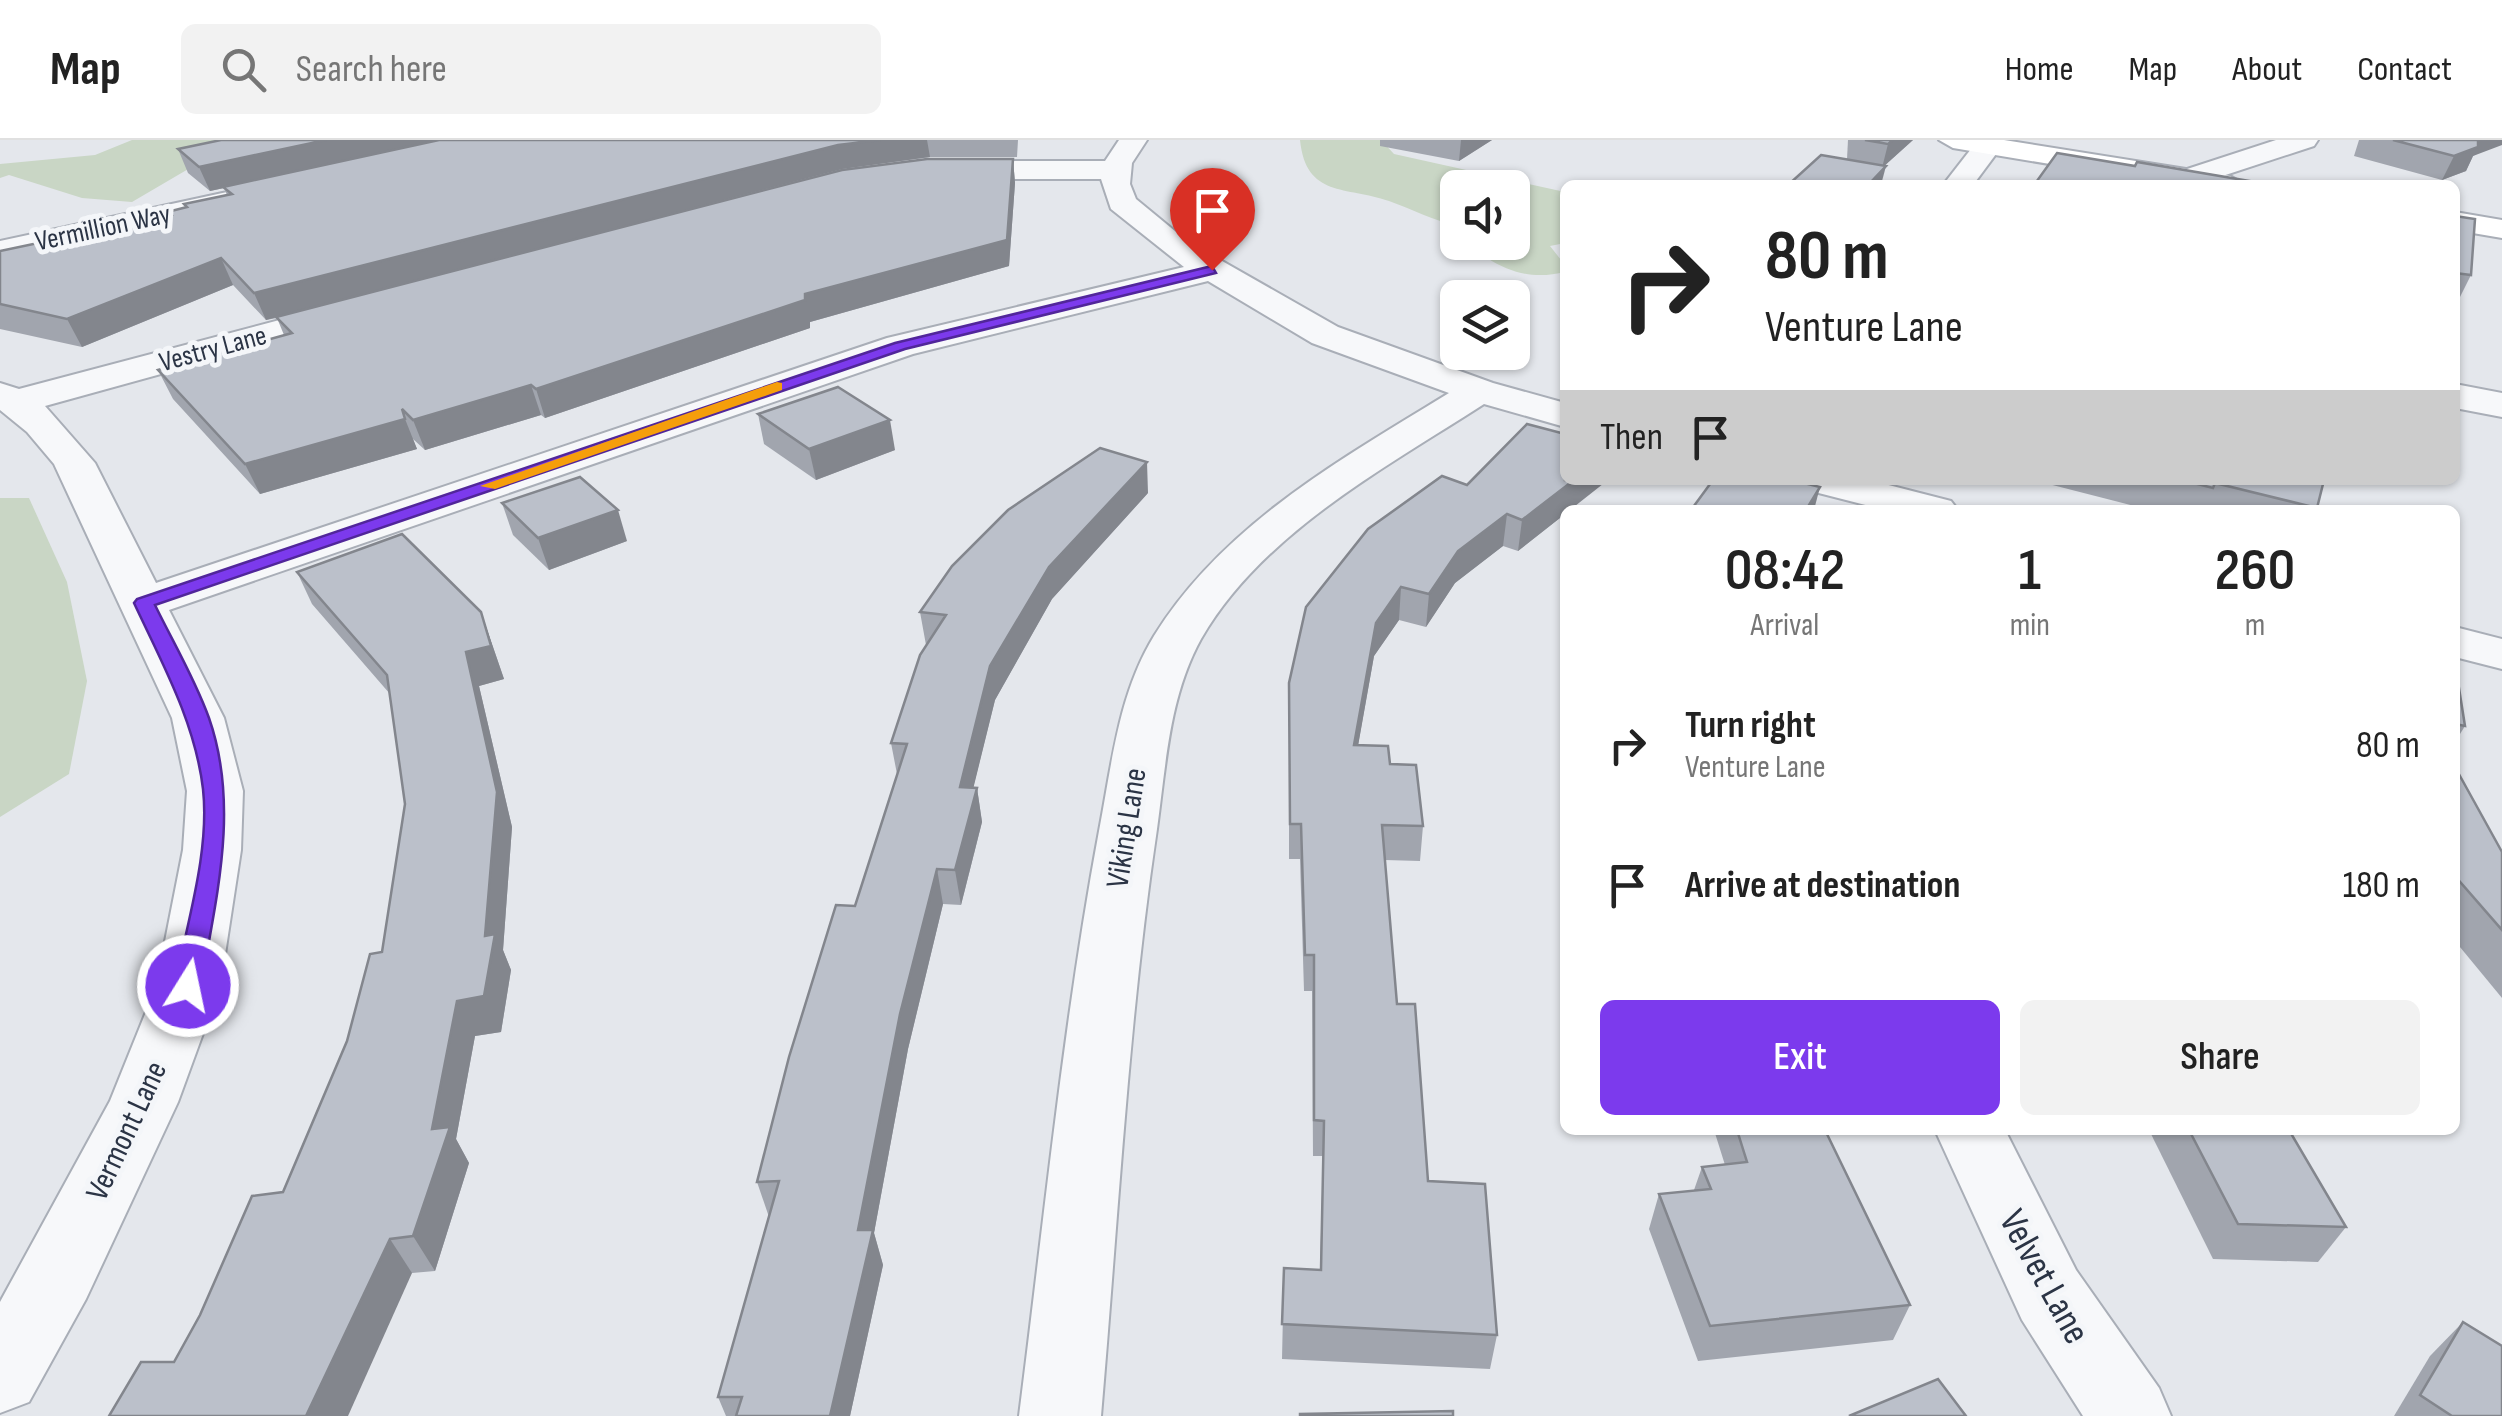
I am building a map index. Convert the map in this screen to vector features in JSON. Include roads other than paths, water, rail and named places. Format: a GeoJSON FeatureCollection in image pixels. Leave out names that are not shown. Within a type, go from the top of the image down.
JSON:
{"type":"FeatureCollection","features":[{"type":"Feature","properties":{"kind":"main road"},"geometry":{"type":"LineString","coordinates":[[1952,140],[2200,180]]}},
{"type":"Feature","properties":{"kind":"main road"},"geometry":{"type":"LineString","coordinates":[[2460,223],[2502,229]]}},
{"type":"Feature","properties":{"kind":"street"},"geometry":{"type":"LineString","coordinates":[[2188,178],[2304,140]]}},
{"type":"Feature","properties":{"kind":"street"},"geometry":{"type":"LineString","coordinates":[[1962,180],[1988,146]]}},
{"type":"Feature","properties":{"kind":"street"},"geometry":{"type":"LineString","coordinates":[[900,174],[1124,155],[1122,203],[1141,222],[1212,270],[1325,335],[1479,391],[1560,413]]}},
{"type":"Feature","properties":{"kind":"street","name":"Vermillion Way"},"geometry":{"type":"LineString","coordinates":[[0,251],[268,192]]}},
{"type":"Feature","properties":{"kind":"street"},"geometry":{"type":"LineString","coordinates":[[144,603],[900,346],[1212,270]]}},
{"type":"Feature","properties":{"kind":"street","name":"Vestry Lane"},"geometry":{"type":"LineString","coordinates":[[8,398],[394,300]]}},
{"type":"Feature","properties":{"kind":"street","name":"Viking Lane"},"geometry":{"type":"LineString","coordinates":[[1060,1416],[1112,926],[1133,784],[1159,670],[1206,597],[1252,546],[1312,498],[1479,391]]}},
{"type":"Feature","properties":{"kind":"street"},"geometry":{"type":"LineString","coordinates":[[2460,397],[2502,405]]}},
{"type":"Feature","properties":{"kind":"street","name":"Vermont Lane"},"geometry":{"type":"LineString","coordinates":[[0,1375],[59,1274],[144,1102],[188,986],[212,850],[214,791],[198,718],[74,463],[53,435],[8,398]]}},
{"type":"Feature","properties":{"kind":"street"},"geometry":{"type":"LineString","coordinates":[[1838,485],[1916,505]]}},
{"type":"Feature","properties":{"kind":"street"},"geometry":{"type":"LineString","coordinates":[[2460,643],[2502,654]]}},
{"type":"Feature","properties":{"kind":"street","name":"Velvet Lane"},"geometry":{"type":"LineString","coordinates":[[1972,1135],[2049,1295],[2130,1416]]}}]}
